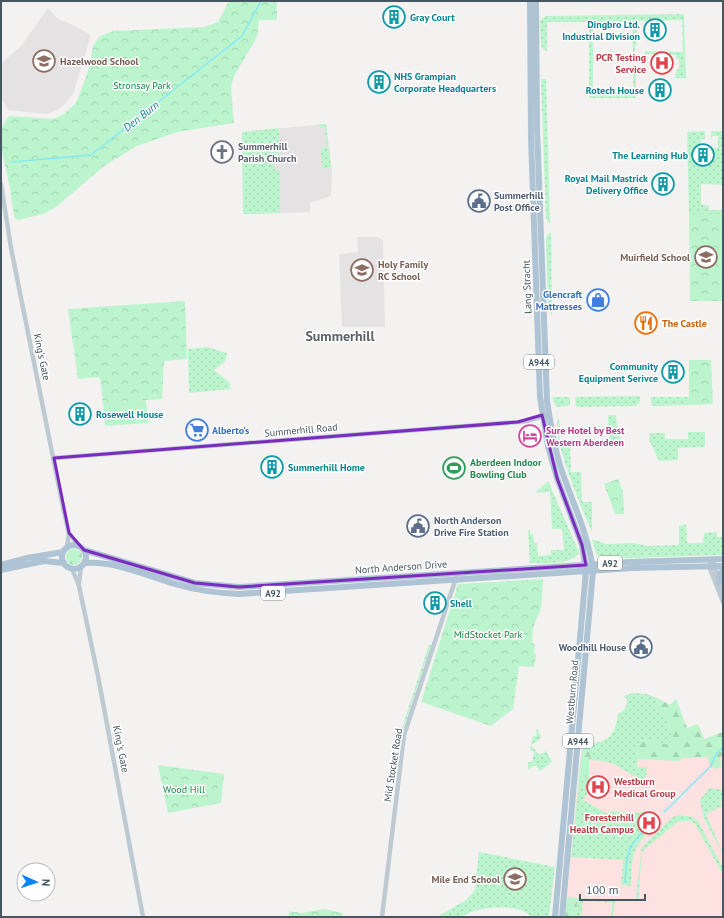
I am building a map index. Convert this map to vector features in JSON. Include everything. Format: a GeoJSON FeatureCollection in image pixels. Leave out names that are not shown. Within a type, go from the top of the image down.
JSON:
{"type":"FeatureCollection","features":[{"type":"Feature","properties":{"kind":"main road","name":"Lang Stracht"},"geometry":{"type":"LineString","coordinates":[[530,1],[531,138],[536,227],[540,397],[542,415],[557,478],[589,568]]}},
{"type":"Feature","properties":{"kind":"main road","name":"Lang Stracht"},"geometry":{"type":"LineString","coordinates":[[536,1],[538,127],[547,398],[549,414],[563,476],[586,534],[589,568]]}},
{"type":"Feature","properties":{"kind":"main road"},"geometry":{"type":"LineString","coordinates":[[1,565],[65,550],[73,545],[79,546]]}},
{"type":"Feature","properties":{"kind":"main road","name":"A92"},"geometry":{"type":"LineString","coordinates":[[79,546],[84,550]]}},
{"type":"Feature","properties":{"kind":"main road"},"geometry":{"type":"LineString","coordinates":[[63,563],[65,550]]}},
{"type":"Feature","properties":{"kind":"main road","name":"North Anderson Drive"},"geometry":{"type":"LineString","coordinates":[[84,550],[195,583],[224,586],[261,587],[456,577],[723,559]]}},
{"type":"Feature","properties":{"kind":"main road"},"geometry":{"type":"LineString","coordinates":[[83,565],[86,558],[84,550]]}},
{"type":"Feature","properties":{"kind":"main road"},"geometry":{"type":"LineString","coordinates":[[1,570],[44,561],[63,563],[72,569]]}},
{"type":"Feature","properties":{"kind":"main road","name":"North Anderson Drive"},"geometry":{"type":"LineString","coordinates":[[83,565],[114,566],[186,587],[231,594],[270,593],[456,577]]}},
{"type":"Feature","properties":{"kind":"main road","name":"A92"},"geometry":{"type":"LineString","coordinates":[[72,569],[83,565]]}},
{"type":"Feature","properties":{"kind":"main road","name":"North Anderson Drive"},"geometry":{"type":"LineString","coordinates":[[589,568],[723,566]]}},
{"type":"Feature","properties":{"kind":"main road","name":"Westburn Road"},"geometry":{"type":"LineString","coordinates":[[555,917],[589,568]]}},
{"type":"Feature","properties":{"kind":"main road","name":"Westburn Road"},"geometry":{"type":"LineString","coordinates":[[562,917],[589,568]]}},
{"type":"Feature","properties":{"kind":"main road"},"geometry":{"type":"LineString","coordinates":[[719,582],[720,574],[723,570]]}},
{"type":"Feature","properties":{"kind":"street","name":"King's Gate"},"geometry":{"type":"LineString","coordinates":[[1,184],[11,248],[69,533],[65,550]]}},
{"type":"Feature","properties":{"kind":"street","name":"Summerhill Road"},"geometry":{"type":"LineString","coordinates":[[54,458],[518,422],[528,421],[542,415],[549,414]]}},
{"type":"Feature","properties":{"kind":"street","name":"King's Gate"},"geometry":{"type":"LineString","coordinates":[[69,533],[79,546]]}},
{"type":"Feature","properties":{"kind":"street"},"geometry":{"type":"LineString","coordinates":[[712,559],[712,566],[723,602]]}},
{"type":"Feature","properties":{"kind":"street","name":"King's Gate"},"geometry":{"type":"LineString","coordinates":[[79,586],[83,565]]}},
{"type":"Feature","properties":{"kind":"street"},"geometry":{"type":"LineString","coordinates":[[712,566],[723,592]]}},
{"type":"Feature","properties":{"kind":"street","name":"King's Gate"},"geometry":{"type":"LineString","coordinates":[[72,569],[79,586],[133,854],[143,917]]}},
{"type":"Feature","properties":{"kind":"street","name":"Mid Stocket Road"},"geometry":{"type":"LineString","coordinates":[[382,917],[404,735],[456,577]]}},
{"type":"Feature","properties":{"kind":"highlighted area"},"geometry":{"type":"Polygon","coordinates":[[[542,415],[557,478],[582,545],[586,565],[239,587],[195,583],[84,550],[69,533],[54,458],[518,422],[542,415]]]}},
{"type":"Feature","properties":{"kind":"shaded area","name":"Hazelwood School"},"geometry":{"type":"Polygon","coordinates":[[[48,8],[58,19],[91,35],[74,92],[65,104],[58,110],[47,114],[8,110],[1,97],[1,64],[21,46],[48,8]]]}},
{"type":"Feature","properties":{"kind":"shaded area"},"geometry":{"type":"Polygon","coordinates":[[[326,124],[332,171],[331,196],[310,203],[310,212],[243,214],[242,132],[326,124]]]}},
{"type":"Feature","properties":{"kind":"shaded area","name":"Holy Family RC School"},"geometry":{"type":"Polygon","coordinates":[[[357,237],[377,237],[383,240],[385,327],[342,327],[339,254],[358,252],[357,237]]]}},
{"type":"Feature","properties":{"kind":"shaded area","name":"Foresterhill Health Campus"},"geometry":{"type":"Polygon","coordinates":[[[633,693],[647,694],[670,705],[676,699],[687,728],[698,724],[704,739],[723,732],[723,917],[565,917],[581,750],[583,744],[597,743],[610,737],[615,730],[618,714],[624,711],[627,706],[627,699],[624,696],[633,693]]]}},
{"type":"Feature","properties":{"kind":"green space","name":"Stronsay Park"},"geometry":{"type":"Polygon","coordinates":[[[229,1],[277,1],[277,20],[259,20],[257,37],[234,76],[231,87],[234,123],[177,132],[137,146],[104,166],[56,207],[43,214],[18,220],[14,217],[10,188],[1,147],[1,128],[9,116],[53,119],[64,114],[76,103],[89,69],[93,46],[100,36],[113,31],[204,27],[218,22],[229,1]]]}},
{"type":"Feature","properties":{"kind":"green space"},"geometry":{"type":"Polygon","coordinates":[[[683,14],[686,78],[675,78],[675,73],[679,68],[679,59],[676,58],[676,55],[645,54],[645,51],[683,52],[682,20],[637,21],[637,45],[635,45],[635,50],[633,53],[632,21],[593,22],[593,95],[633,95],[633,63],[636,67],[636,98],[589,98],[589,22],[547,22],[547,51],[542,48],[541,44],[540,20],[546,16],[683,14]]]}},
{"type":"Feature","properties":{"kind":"green space"},"geometry":{"type":"Polygon","coordinates":[[[541,79],[546,79],[550,223],[546,219],[541,79]]]}},
{"type":"Feature","properties":{"kind":"green space"},"geometry":{"type":"Polygon","coordinates":[[[319,124],[326,124],[331,168],[322,168],[321,148],[327,147],[325,128],[320,128],[319,124]]]}},
{"type":"Feature","properties":{"kind":"green space"},"geometry":{"type":"Polygon","coordinates":[[[279,128],[279,160],[274,161],[274,169],[280,171],[280,213],[243,214],[242,132],[279,128]]]}},
{"type":"Feature","properties":{"kind":"green space"},"geometry":{"type":"Polygon","coordinates":[[[705,131],[705,140],[701,140],[701,144],[696,145],[696,161],[710,161],[711,144],[713,148],[718,148],[718,136],[713,136],[711,139],[711,131],[723,131],[723,144],[721,148],[723,151],[723,185],[701,184],[701,205],[709,205],[709,210],[723,210],[723,214],[689,214],[687,132],[705,131]]]}},
{"type":"Feature","properties":{"kind":"green space","name":"Muirfield School"},"geometry":{"type":"Polygon","coordinates":[[[689,214],[723,214],[723,301],[690,301],[689,214]]]}},
{"type":"Feature","properties":{"kind":"green space"},"geometry":{"type":"Polygon","coordinates":[[[551,231],[552,317],[548,306],[546,237],[551,231]]]}},
{"type":"Feature","properties":{"kind":"green space"},"geometry":{"type":"Polygon","coordinates":[[[185,301],[187,359],[164,361],[162,399],[103,403],[100,377],[78,379],[68,309],[185,301]]]}},
{"type":"Feature","properties":{"kind":"green space"},"geometry":{"type":"Polygon","coordinates":[[[207,347],[227,353],[225,362],[214,370],[229,382],[231,389],[189,393],[188,349],[207,347]]]}},
{"type":"Feature","properties":{"kind":"green space"},"geometry":{"type":"Polygon","coordinates":[[[689,360],[711,360],[713,404],[689,405],[689,360]]]}},
{"type":"Feature","properties":{"kind":"green space"},"geometry":{"type":"Polygon","coordinates":[[[640,396],[640,402],[636,406],[576,407],[575,397],[640,396]]]}},
{"type":"Feature","properties":{"kind":"green space"},"geometry":{"type":"Polygon","coordinates":[[[552,397],[570,397],[570,405],[559,407],[556,406],[552,397]]]}},
{"type":"Feature","properties":{"kind":"green space"},"geometry":{"type":"Polygon","coordinates":[[[650,397],[689,397],[689,405],[652,406],[650,397]]]}},
{"type":"Feature","properties":{"kind":"green space"},"geometry":{"type":"Polygon","coordinates":[[[146,400],[148,423],[105,426],[103,403],[146,400]]]}},
{"type":"Feature","properties":{"kind":"green space"},"geometry":{"type":"Polygon","coordinates":[[[608,415],[616,415],[621,440],[609,441],[608,415]]]}},
{"type":"Feature","properties":{"kind":"green space"},"geometry":{"type":"Polygon","coordinates":[[[559,418],[560,442],[570,442],[571,472],[581,472],[582,502],[592,502],[592,532],[575,492],[563,456],[559,439],[557,426],[559,418]]]}},
{"type":"Feature","properties":{"kind":"green space"},"geometry":{"type":"Polygon","coordinates":[[[688,432],[705,432],[705,447],[678,448],[678,460],[659,461],[649,440],[650,433],[665,433],[665,439],[688,439],[688,432]]]}},
{"type":"Feature","properties":{"kind":"green space"},"geometry":{"type":"Polygon","coordinates":[[[618,479],[623,492],[624,514],[615,514],[604,484],[618,479]]]}},
{"type":"Feature","properties":{"kind":"green space"},"geometry":{"type":"Polygon","coordinates":[[[548,481],[579,552],[576,556],[565,561],[530,563],[528,531],[530,530],[530,534],[533,534],[534,543],[537,543],[538,556],[551,555],[551,550],[564,550],[562,529],[552,529],[550,492],[535,493],[548,481]]]}},
{"type":"Feature","properties":{"kind":"green space"},"geometry":{"type":"Polygon","coordinates":[[[686,524],[687,543],[703,543],[704,533],[717,532],[717,537],[723,537],[723,555],[603,559],[596,554],[592,539],[606,544],[633,543],[648,546],[679,545],[679,526],[686,524]]]}},
{"type":"Feature","properties":{"kind":"green space"},"geometry":{"type":"Polygon","coordinates":[[[74,549],[80,551],[82,557],[80,563],[74,565],[68,563],[66,557],[68,551],[74,549]]]}},
{"type":"Feature","properties":{"kind":"green space","name":"MidStocket Park"},"geometry":{"type":"Polygon","coordinates":[[[543,579],[541,608],[533,628],[532,643],[535,644],[534,653],[536,654],[534,667],[519,666],[513,709],[491,726],[421,702],[458,584],[543,579]]]}},
{"type":"Feature","properties":{"kind":"green space"},"geometry":{"type":"Polygon","coordinates":[[[429,645],[431,646],[401,735],[397,764],[400,734],[429,645]]]}},
{"type":"Feature","properties":{"kind":"green space"},"geometry":{"type":"Polygon","coordinates":[[[633,693],[647,694],[657,698],[656,711],[664,715],[673,737],[669,745],[647,739],[633,747],[638,759],[637,767],[647,767],[645,786],[622,768],[603,761],[589,760],[589,781],[595,784],[583,800],[608,814],[610,811],[640,813],[641,811],[644,811],[653,820],[653,828],[640,842],[634,854],[631,886],[621,885],[623,860],[571,857],[583,744],[598,743],[608,738],[612,734],[617,722],[618,714],[624,710],[626,706],[627,699],[624,696],[633,693]]]}},
{"type":"Feature","properties":{"kind":"green space"},"geometry":{"type":"Polygon","coordinates":[[[657,698],[670,705],[676,699],[687,728],[698,724],[704,739],[723,732],[723,755],[720,757],[721,767],[715,769],[711,766],[707,757],[682,758],[679,761],[638,759],[633,747],[647,739],[669,745],[673,737],[664,715],[656,711],[657,698]]]}},
{"type":"Feature","properties":{"kind":"green space"},"geometry":{"type":"Polygon","coordinates":[[[537,728],[541,738],[531,745],[533,736],[536,736],[537,728]]]}},
{"type":"Feature","properties":{"kind":"green space"},"geometry":{"type":"Polygon","coordinates":[[[583,744],[591,744],[594,752],[587,760],[586,779],[578,783],[583,744]]]}},
{"type":"Feature","properties":{"kind":"green space"},"geometry":{"type":"Polygon","coordinates":[[[531,745],[538,754],[546,751],[552,762],[540,771],[535,765],[528,770],[528,762],[532,762],[534,751],[530,750],[531,745]]]}},
{"type":"Feature","properties":{"kind":"green space","name":"Wood Hill"},"geometry":{"type":"Polygon","coordinates":[[[158,765],[224,774],[221,803],[168,813],[158,765]]]}},
{"type":"Feature","properties":{"kind":"green space"},"geometry":{"type":"Polygon","coordinates":[[[709,788],[723,790],[723,800],[720,801],[722,806],[706,814],[723,854],[704,819],[700,800],[709,788]]]}},
{"type":"Feature","properties":{"kind":"green space"},"geometry":{"type":"Polygon","coordinates":[[[679,815],[693,817],[698,821],[723,868],[723,875],[695,824],[690,821],[679,821],[645,849],[642,854],[638,901],[636,899],[642,847],[673,817],[679,815]]]}},
{"type":"Feature","properties":{"kind":"green space","name":"Mile End School"},"geometry":{"type":"Polygon","coordinates":[[[479,852],[555,867],[549,917],[531,917],[521,910],[513,908],[496,908],[480,910],[459,917],[437,917],[466,900],[475,890],[479,852]]]}},
{"type":"Feature","properties":{"kind":"green space"},"geometry":{"type":"Polygon","coordinates":[[[567,897],[578,898],[574,917],[565,917],[567,897]]]}},
{"type":"Feature","properties":{"kind":"green space"},"geometry":{"type":"Polygon","coordinates":[[[578,898],[615,900],[613,917],[611,917],[612,903],[583,900],[581,917],[574,917],[578,898]]]}},
{"type":"Feature","properties":{"kind":"green space"},"geometry":{"type":"Polygon","coordinates":[[[325,909],[342,913],[342,917],[289,917],[289,911],[302,913],[325,909]]]}},
{"type":"Feature","properties":{"kind":"waterway","name":"Den Burn"},"geometry":{"type":"LineString","coordinates":[[11,162],[91,155],[242,36],[261,1]]}},
{"type":"Feature","properties":{"kind":"waterway"},"geometry":{"type":"LineString","coordinates":[[664,812],[711,766],[716,754],[723,747]]}},
{"type":"Feature","properties":{"kind":"waterway"},"geometry":{"type":"LineString","coordinates":[[625,882],[630,848],[638,837],[652,823]]}},
{"type":"Feature","properties":{"kind":"place","name":"Gray Court"},"geometry":{"type":"Point","coordinates":[394,17]}},
{"type":"Feature","properties":{"kind":"place","name":"Dingbro Ltd. Industrial Division"},"geometry":{"type":"Point","coordinates":[655,30]}},
{"type":"Feature","properties":{"kind":"place","name":"Hazelwood School"},"geometry":{"type":"Point","coordinates":[44,61]}},
{"type":"Feature","properties":{"kind":"place","name":"PCR Testing Service"},"geometry":{"type":"Point","coordinates":[662,63]}},
{"type":"Feature","properties":{"kind":"place","name":"NHS Grampian Corporate Headquarters"},"geometry":{"type":"Point","coordinates":[379,82]}},
{"type":"Feature","properties":{"kind":"place","name":"Rotech House"},"geometry":{"type":"Point","coordinates":[660,90]}},
{"type":"Feature","properties":{"kind":"place","name":"Summerhill Parish Church"},"geometry":{"type":"Point","coordinates":[222,152]}},
{"type":"Feature","properties":{"kind":"place","name":"The Learning Hub"},"geometry":{"type":"Point","coordinates":[703,155]}},
{"type":"Feature","properties":{"kind":"place","name":"Royal Mail Mastrick Delivery Office"},"geometry":{"type":"Point","coordinates":[663,184]}},
{"type":"Feature","properties":{"kind":"place","name":"Summerhill Post Office"},"geometry":{"type":"Point","coordinates":[479,201]}},
{"type":"Feature","properties":{"kind":"place","name":"Muirfield School"},"geometry":{"type":"Point","coordinates":[706,257]}},
{"type":"Feature","properties":{"kind":"place","name":"Holy Family RC School"},"geometry":{"type":"Point","coordinates":[362,270]}},
{"type":"Feature","properties":{"kind":"place","name":"Glencraft Mattresses"},"geometry":{"type":"Point","coordinates":[598,300]}},
{"type":"Feature","properties":{"kind":"place","name":"The Castle"},"geometry":{"type":"Point","coordinates":[646,323]}},
{"type":"Feature","properties":{"kind":"place","name":"Community Equipment Serivce"},"geometry":{"type":"Point","coordinates":[673,372]}},
{"type":"Feature","properties":{"kind":"place","name":"Rosewell House"},"geometry":{"type":"Point","coordinates":[80,414]}},
{"type":"Feature","properties":{"kind":"place","name":"Alberto's"},"geometry":{"type":"Point","coordinates":[197,430]}},
{"type":"Feature","properties":{"kind":"place","name":"Sure Hotel by Best Western Aberdeen"},"geometry":{"type":"Point","coordinates":[530,436]}},
{"type":"Feature","properties":{"kind":"place","name":"Summerhill Home"},"geometry":{"type":"Point","coordinates":[272,467]}},
{"type":"Feature","properties":{"kind":"place","name":"Aberdeen Indoor Bowling Club"},"geometry":{"type":"Point","coordinates":[454,468]}},
{"type":"Feature","properties":{"kind":"place","name":"North Anderson Drive Fire Station"},"geometry":{"type":"Point","coordinates":[418,526]}},
{"type":"Feature","properties":{"kind":"place","name":"Shell"},"geometry":{"type":"Point","coordinates":[435,603]}},
{"type":"Feature","properties":{"kind":"place","name":"Woodhill House"},"geometry":{"type":"Point","coordinates":[641,647]}},
{"type":"Feature","properties":{"kind":"place","name":"Westburn Medical Group"},"geometry":{"type":"Point","coordinates":[598,787]}},
{"type":"Feature","properties":{"kind":"place","name":"Foresterhill Health Campus"},"geometry":{"type":"Point","coordinates":[649,823]}},
{"type":"Feature","properties":{"kind":"place","name":"Mile End School"},"geometry":{"type":"Point","coordinates":[515,879]}},
{"type":"Feature","properties":{"kind":"district","name":"Summerhill"},"geometry":{"type":"Point","coordinates":[340,336]}}]}
